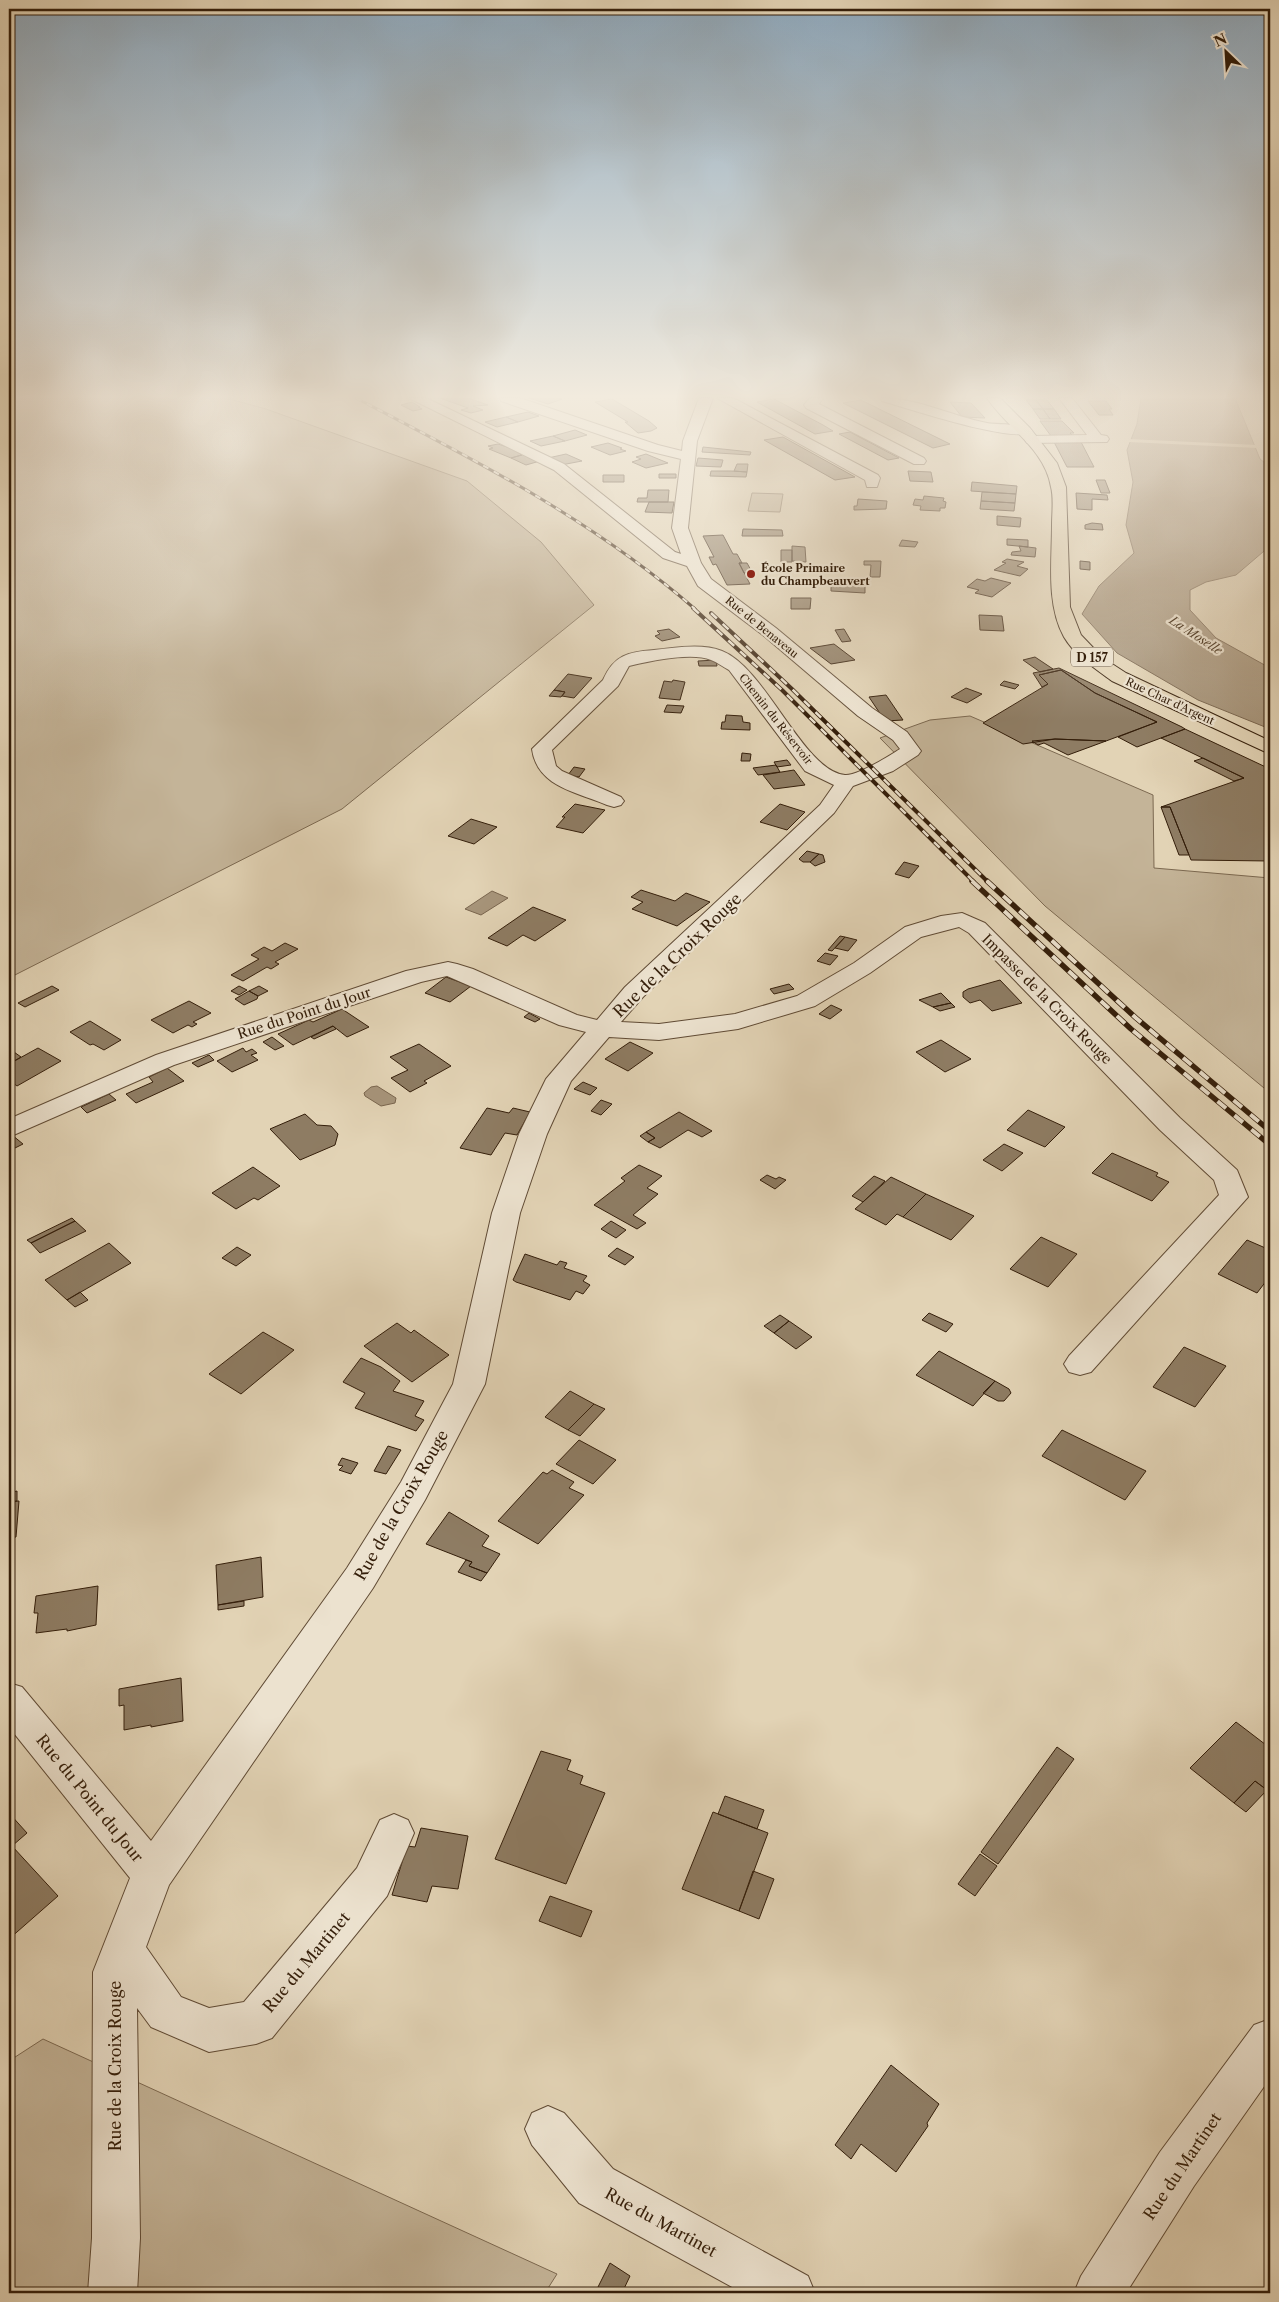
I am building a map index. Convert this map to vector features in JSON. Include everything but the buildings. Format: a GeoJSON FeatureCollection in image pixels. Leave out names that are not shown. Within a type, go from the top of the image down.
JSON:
{"type":"FeatureCollection","features":[{"type":"Feature","properties":{"kind":"main road","name":"Rue Char d'Argent"},"geometry":{"type":"LineString","coordinates":[[1059,505],[1061,607],[1073,637],[1098,662],[1119,676],[1270,748]]}},
{"type":"Feature","properties":{"kind":"street"},"geometry":{"type":"LineString","coordinates":[[607,505],[670,555],[692,563]]}},
{"type":"Feature","properties":{"kind":"street","name":"Rue de Benaveau"},"geometry":{"type":"LineString","coordinates":[[683,505],[680,528],[692,563],[704,582],[770,632],[865,712],[900,736],[911,751],[886,767],[846,782]]}},
{"type":"Feature","properties":{"kind":"street","name":"Chemin du Réservoir"},"geometry":{"type":"LineString","coordinates":[[614,800],[564,779],[550,771],[543,760],[542,749],[583,712],[611,682],[617,668],[623,662],[633,658],[673,652],[696,652],[716,655],[735,666],[812,767],[833,778],[846,782]]}},
{"type":"Feature","properties":{"kind":"street","name":"Rue de la Croix Rouge"},"geometry":{"type":"LineString","coordinates":[[112,2293],[116,2238],[115,1972],[152,1874],[360,1578],[413,1491],[469,1384],[506,1213],[533,1134],[559,1079],[634,992],[827,809],[846,782]]}},
{"type":"Feature","properties":{"kind":"street","name":"Impasse de la Croix Rouge"},"geometry":{"type":"LineString","coordinates":[[603,1029],[659,1032],[738,1021],[806,1000],[862,968],[913,932],[942,923],[962,920],[977,928],[1170,1124],[1227,1176],[1234,1197],[1080,1364]]}},
{"type":"Feature","properties":{"kind":"street","name":"Rue du Point du Jour"},"geometry":{"type":"LineString","coordinates":[[9,1129],[165,1060],[415,976],[448,969],[464,974],[568,1020],[603,1029]]}},
{"type":"Feature","properties":{"kind":"street","name":"Rue du Point du Jour"},"geometry":{"type":"LineString","coordinates":[[9,1699],[152,1874]]}},
{"type":"Feature","properties":{"kind":"street","name":"Rue du Martinet"},"geometry":{"type":"LineString","coordinates":[[123,1951],[166,2012],[209,2030],[256,2022],[372,1882],[394,1833]]}},
{"type":"Feature","properties":{"kind":"street","name":"Rue du Martinet"},"geometry":{"type":"LineString","coordinates":[[1098,2293],[1177,2169],[1270,2041]]}},
{"type":"Feature","properties":{"kind":"street","name":"Rue du Martinet"},"geometry":{"type":"LineString","coordinates":[[548,2129],[596,2186],[791,2293]]}},
{"type":"Feature","properties":{"kind":"shaded area"},"geometry":{"type":"Polygon","coordinates":[[[9,505],[497,505],[541,542],[594,605],[342,809],[9,978],[9,505]]]}},
{"type":"Feature","properties":{"kind":"shaded area"},"geometry":{"type":"Polygon","coordinates":[[[749,505],[781,505],[780,512],[748,511],[749,505]]]}},
{"type":"Feature","properties":{"kind":"shaded area"},"geometry":{"type":"Polygon","coordinates":[[[970,716],[1153,795],[1154,868],[1270,878],[1270,1093],[1045,906],[880,738],[930,720],[970,716]]]}},
{"type":"Feature","properties":{"kind":"shaded area"},"geometry":{"type":"Polygon","coordinates":[[[43,2039],[557,2274],[545,2293],[9,2293],[9,2061],[43,2039]]]}},
{"type":"Feature","properties":{"kind":"water","name":"La Moselle"},"geometry":{"type":"Polygon","coordinates":[[[1129,505],[1270,505],[1270,546],[1236,575],[1206,582],[1190,590],[1190,610],[1216,638],[1270,668],[1270,729],[1198,700],[1117,653],[1082,614],[1099,586],[1134,553],[1126,525],[1129,505]]]}},
{"type":"Feature","properties":{"kind":"water"},"geometry":{"type":"Polygon","coordinates":[[[492,891],[508,898],[481,915],[465,909],[492,891]]]}},
{"type":"Feature","properties":{"kind":"water"},"geometry":{"type":"Polygon","coordinates":[[[377,1086],[396,1098],[395,1103],[381,1106],[365,1096],[364,1093],[371,1087],[377,1086]]]}},
{"type":"Feature","properties":{"kind":"railway"},"geometry":{"type":"LineString","coordinates":[[552,505],[616,547],[695,609]]}},
{"type":"Feature","properties":{"kind":"railway"},"geometry":{"type":"LineString","coordinates":[[693,608],[782,690],[974,882]]}},
{"type":"Feature","properties":{"kind":"railway"},"geometry":{"type":"LineString","coordinates":[[711,613],[792,689],[988,882]]}},
{"type":"Feature","properties":{"kind":"railway"},"geometry":{"type":"LineString","coordinates":[[972,881],[1131,1029],[1270,1145]]}},
{"type":"Feature","properties":{"kind":"railway"},"geometry":{"type":"LineString","coordinates":[[987,881],[1136,1018],[1270,1131]]}},
{"type":"Feature","properties":{"kind":"place","name":"École Primaire du Champbeauvert"},"geometry":{"type":"Point","coordinates":[751,574]}}]}
